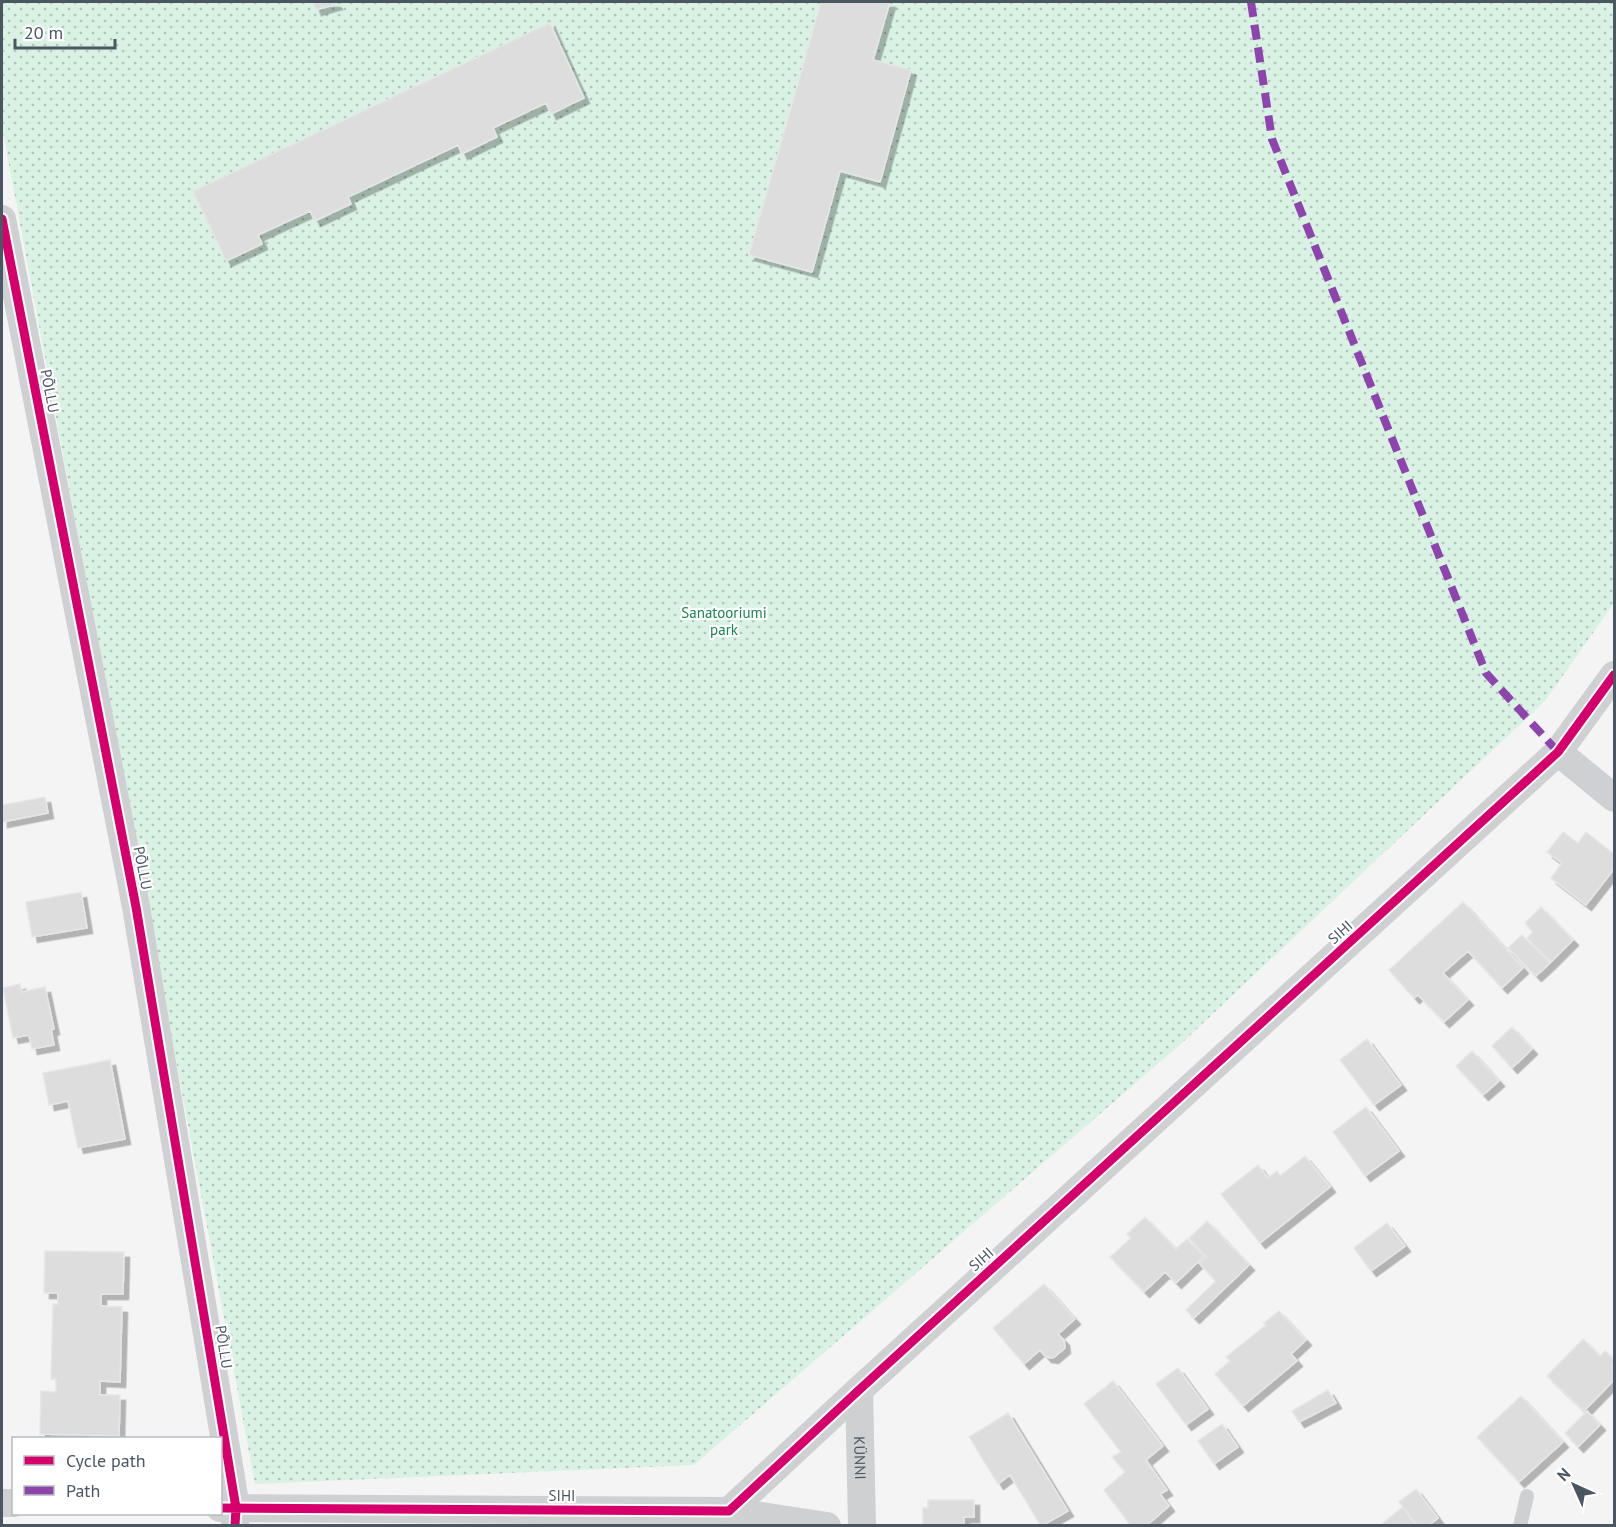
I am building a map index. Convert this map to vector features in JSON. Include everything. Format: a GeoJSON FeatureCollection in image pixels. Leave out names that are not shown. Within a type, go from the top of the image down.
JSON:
{"type":"FeatureCollection","features":[{"type":"Feature","properties":{"kind":"street","name":"PÕLLU"},"geometry":{"type":"LineString","coordinates":[[2,219],[136,907],[218,1437]]}},
{"type":"Feature","properties":{"kind":"street","name":"SIHI"},"geometry":{"type":"LineString","coordinates":[[230,1514],[729,1511],[1558,753],[1614,675]]}},
{"type":"Feature","properties":{"kind":"street"},"geometry":{"type":"LineString","coordinates":[[1558,753],[1614,798]]}},
{"type":"Feature","properties":{"kind":"street","name":"KÜNNI"},"geometry":{"type":"LineString","coordinates":[[859,1390],[862,1526]]}},
{"type":"Feature","properties":{"kind":"street","name":"PÕLLU"},"geometry":{"type":"LineString","coordinates":[[222,1462],[230,1514]]}},
{"type":"Feature","properties":{"kind":"street"},"geometry":{"type":"LineString","coordinates":[[729,1511],[827,1526]]}},
{"type":"Feature","properties":{"kind":"lane"},"geometry":{"type":"LineString","coordinates":[[1520,1526],[1527,1496]]}},
{"type":"Feature","properties":{"kind":"green space","name":"Sanatooriumi park"},"geometry":{"type":"Polygon","coordinates":[[[2,2],[1614,2],[1614,603],[1545,701],[1182,1043],[694,1465],[255,1484],[2,127],[2,2]]]}},
{"type":"Feature","properties":{"kind":"building"},"geometry":{"type":"Polygon","coordinates":[[[313,2],[335,2],[337,4],[316,10],[313,2]]]}},
{"type":"Feature","properties":{"kind":"building"},"geometry":{"type":"Polygon","coordinates":[[[821,2],[890,2],[873,60],[911,70],[880,182],[840,171],[812,272],[749,255],[821,2]]]}},
{"type":"Feature","properties":{"kind":"building"},"geometry":{"type":"Polygon","coordinates":[[[550,23],[584,98],[551,114],[546,103],[493,128],[497,137],[462,154],[458,145],[348,197],[351,204],[315,221],[310,211],[258,235],[262,244],[226,261],[193,191],[550,23]]]}},
{"type":"Feature","properties":{"kind":"building"},"geometry":{"type":"Polygon","coordinates":[[[45,797],[48,813],[2,822],[2,805],[45,797]]]}},
{"type":"Feature","properties":{"kind":"building"},"geometry":{"type":"Polygon","coordinates":[[[1563,832],[1578,843],[1586,832],[1614,854],[1614,869],[1586,905],[1551,878],[1562,863],[1547,852],[1563,832]]]}},
{"type":"Feature","properties":{"kind":"building"},"geometry":{"type":"Polygon","coordinates":[[[81,892],[87,928],[32,937],[26,902],[81,892]]]}},
{"type":"Feature","properties":{"kind":"building"},"geometry":{"type":"Polygon","coordinates":[[[1463,902],[1523,968],[1502,988],[1468,951],[1443,973],[1468,1000],[1444,1022],[1418,995],[1414,998],[1389,970],[1463,902]]]}},
{"type":"Feature","properties":{"kind":"building"},"geometry":{"type":"Polygon","coordinates":[[[1541,907],[1573,940],[1551,962],[1527,938],[1533,932],[1525,923],[1541,907]]]}},
{"type":"Feature","properties":{"kind":"building"},"geometry":{"type":"Polygon","coordinates":[[[1522,935],[1550,963],[1536,976],[1508,948],[1522,935]]]}},
{"type":"Feature","properties":{"kind":"building"},"geometry":{"type":"Polygon","coordinates":[[[20,984],[21,992],[45,987],[54,1029],[51,1030],[54,1045],[32,1049],[29,1035],[13,1038],[3,988],[20,984]]]}},
{"type":"Feature","properties":{"kind":"building"},"geometry":{"type":"Polygon","coordinates":[[[1512,1027],[1532,1049],[1512,1068],[1492,1046],[1512,1027]]]}},
{"type":"Feature","properties":{"kind":"building"},"geometry":{"type":"Polygon","coordinates":[[[1367,1039],[1401,1085],[1374,1105],[1340,1060],[1367,1039]]]}},
{"type":"Feature","properties":{"kind":"building"},"geometry":{"type":"Polygon","coordinates":[[[1472,1051],[1499,1081],[1483,1095],[1456,1066],[1472,1051]]]}},
{"type":"Feature","properties":{"kind":"building"},"geometry":{"type":"Polygon","coordinates":[[[110,1060],[125,1139],[78,1148],[68,1101],[49,1105],[43,1073],[110,1060]]]}},
{"type":"Feature","properties":{"kind":"building"},"geometry":{"type":"Polygon","coordinates":[[[1366,1107],[1399,1151],[1365,1176],[1333,1132],[1366,1107]]]}},
{"type":"Feature","properties":{"kind":"building"},"geometry":{"type":"Polygon","coordinates":[[[1305,1156],[1330,1187],[1260,1243],[1221,1194],[1258,1165],[1268,1178],[1277,1171],[1280,1176],[1305,1156]]]}},
{"type":"Feature","properties":{"kind":"building"},"geometry":{"type":"Polygon","coordinates":[[[1145,1217],[1176,1249],[1187,1239],[1204,1256],[1176,1283],[1165,1272],[1144,1292],[1110,1257],[1131,1238],[1127,1234],[1145,1217]]]}},
{"type":"Feature","properties":{"kind":"building"},"geometry":{"type":"Polygon","coordinates":[[[1207,1221],[1249,1265],[1194,1318],[1186,1310],[1216,1281],[1199,1263],[1206,1257],[1189,1238],[1207,1221]]]}},
{"type":"Feature","properties":{"kind":"building"},"geometry":{"type":"Polygon","coordinates":[[[1387,1223],[1405,1246],[1371,1271],[1354,1248],[1387,1223]]]}},
{"type":"Feature","properties":{"kind":"building"},"geometry":{"type":"Polygon","coordinates":[[[45,1251],[124,1252],[123,1294],[101,1294],[101,1306],[122,1307],[120,1382],[100,1381],[100,1395],[120,1395],[119,1436],[40,1434],[41,1391],[56,1392],[56,1379],[51,1379],[53,1304],[58,1304],[58,1293],[44,1293],[45,1251]]]}},
{"type":"Feature","properties":{"kind":"building"},"geometry":{"type":"Polygon","coordinates":[[[1044,1284],[1075,1319],[1058,1334],[1064,1340],[1065,1348],[1053,1358],[1046,1357],[1040,1350],[1024,1364],[993,1328],[1044,1284]]]}},
{"type":"Feature","properties":{"kind":"building"},"geometry":{"type":"Polygon","coordinates":[[[1279,1311],[1306,1340],[1291,1354],[1297,1361],[1243,1406],[1215,1374],[1230,1361],[1226,1357],[1266,1325],[1264,1323],[1279,1311]]]}},
{"type":"Feature","properties":{"kind":"building"},"geometry":{"type":"Polygon","coordinates":[[[1583,1339],[1600,1356],[1605,1351],[1614,1359],[1612,1368],[1614,1380],[1584,1411],[1547,1376],[1583,1339]]]}},
{"type":"Feature","properties":{"kind":"building"},"geometry":{"type":"Polygon","coordinates":[[[1178,1368],[1208,1409],[1186,1425],[1156,1384],[1178,1368]]]}},
{"type":"Feature","properties":{"kind":"building"},"geometry":{"type":"Polygon","coordinates":[[[1113,1381],[1163,1446],[1146,1460],[1167,1490],[1160,1494],[1169,1506],[1146,1526],[1131,1526],[1104,1490],[1125,1472],[1112,1457],[1121,1452],[1084,1404],[1113,1381]]]}},
{"type":"Feature","properties":{"kind":"building"},"geometry":{"type":"Polygon","coordinates":[[[1328,1390],[1336,1403],[1299,1422],[1292,1411],[1328,1390]]]}},
{"type":"Feature","properties":{"kind":"building"},"geometry":{"type":"Polygon","coordinates":[[[1521,1396],[1563,1442],[1519,1482],[1477,1437],[1521,1396]]]}},
{"type":"Feature","properties":{"kind":"building"},"geometry":{"type":"Polygon","coordinates":[[[1587,1411],[1600,1425],[1578,1447],[1565,1433],[1587,1411]]]}},
{"type":"Feature","properties":{"kind":"building"},"geometry":{"type":"Polygon","coordinates":[[[1008,1413],[1068,1511],[1041,1526],[1010,1475],[998,1484],[969,1437],[1008,1413]]]}},
{"type":"Feature","properties":{"kind":"building"},"geometry":{"type":"Polygon","coordinates":[[[1222,1424],[1238,1447],[1214,1464],[1198,1441],[1222,1424]]]}},
{"type":"Feature","properties":{"kind":"building"},"geometry":{"type":"Polygon","coordinates":[[[1416,1489],[1438,1518],[1428,1526],[1417,1526],[1399,1502],[1416,1489]]]}},
{"type":"Feature","properties":{"kind":"building"},"geometry":{"type":"Polygon","coordinates":[[[928,1500],[974,1500],[974,1517],[964,1517],[964,1526],[923,1526],[923,1508],[928,1508],[928,1500]]]}},
{"type":"Feature","properties":{"kind":"building"},"geometry":{"type":"Polygon","coordinates":[[[1403,1507],[1417,1526],[1379,1526],[1403,1507]]]}},
{"type":"Feature","properties":{"kind":"marked path"},"geometry":{"type":"LineString","coordinates":[[1251,2],[1272,139],[1486,673],[1558,752]]}},
{"type":"Feature","properties":{"kind":"cycle path"},"geometry":{"type":"LineString","coordinates":[[2,219],[136,907],[236,1508],[235,1526]]}},
{"type":"Feature","properties":{"kind":"cycle path"},"geometry":{"type":"LineString","coordinates":[[222,1508],[729,1511],[1558,752],[1614,675]]}}]}
